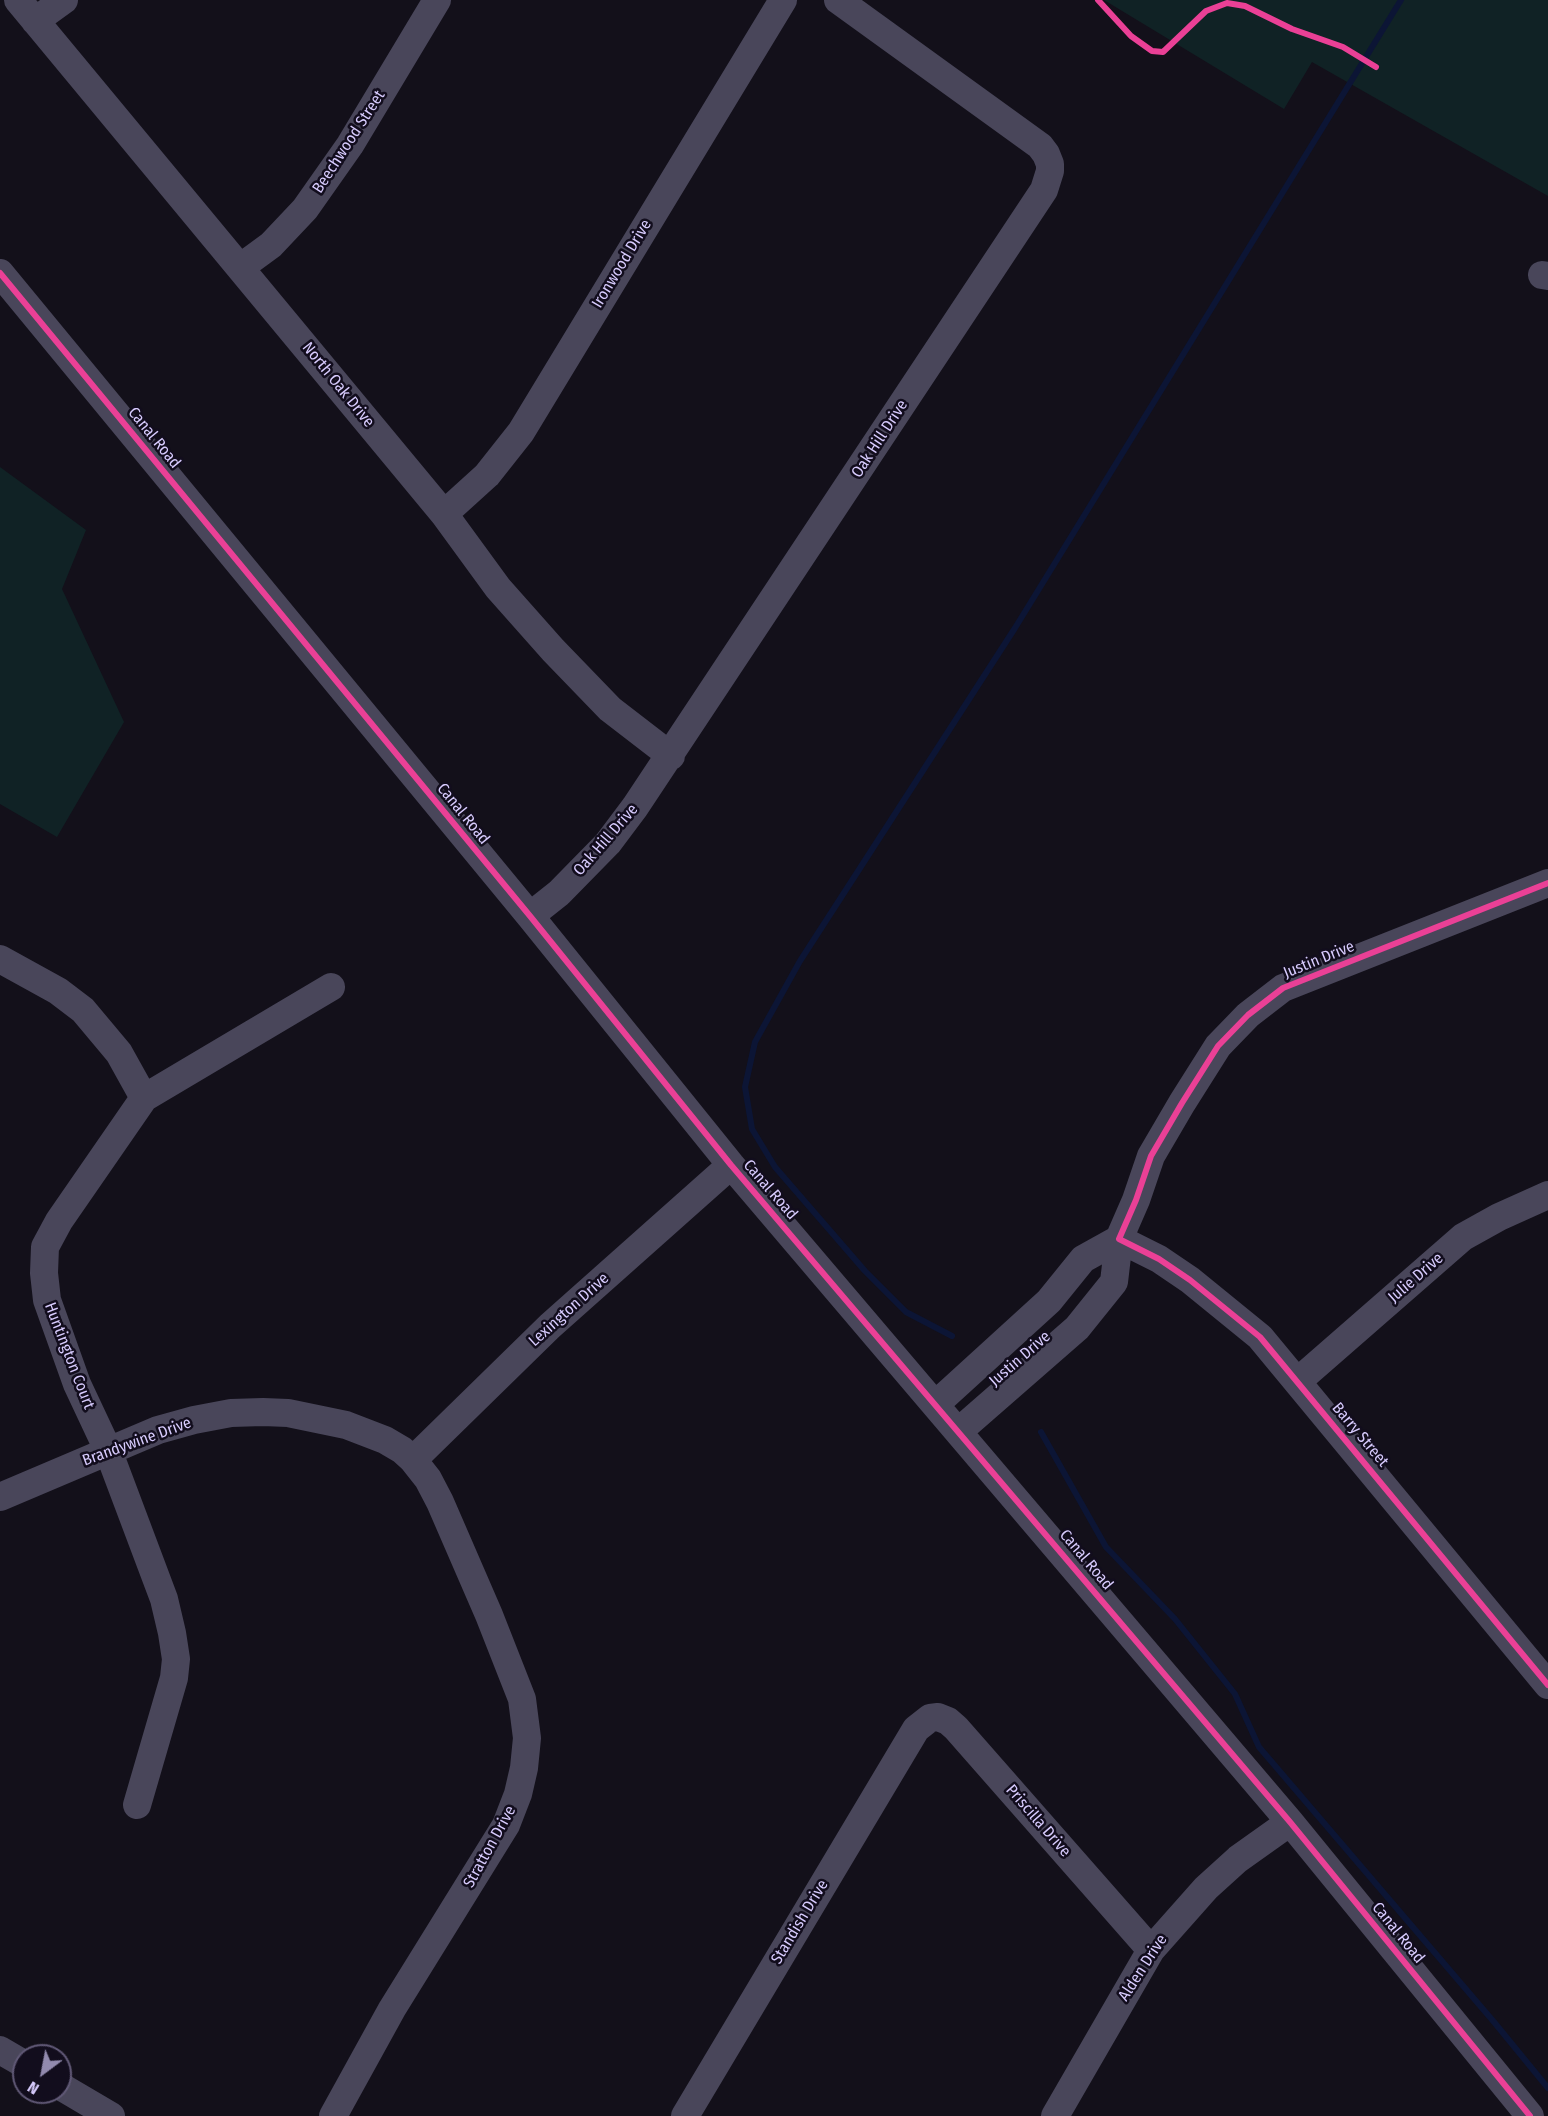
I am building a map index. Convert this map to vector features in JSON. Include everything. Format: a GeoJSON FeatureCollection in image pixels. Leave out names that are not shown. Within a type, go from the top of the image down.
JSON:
{"type":"FeatureCollection","features":[{"type":"Feature","properties":{"kind":"street"},"geometry":{"type":"LineString","coordinates":[[27,10],[64,0]]}},
{"type":"Feature","properties":{"kind":"street","name":"Beechwood Street"},"geometry":{"type":"LineString","coordinates":[[241,267],[271,245],[305,209],[350,145],[437,0]]}},
{"type":"Feature","properties":{"kind":"street","name":"Ironwood Drive"},"geometry":{"type":"LineString","coordinates":[[444,514],[487,476],[521,432],[783,0]]}},
{"type":"Feature","properties":{"kind":"street","name":"Oak Hill Drive"},"geometry":{"type":"LineString","coordinates":[[530,916],[559,893],[608,843],[636,807],[1044,190],[1050,171],[1046,154],[1029,137],[838,0]]}},
{"type":"Feature","properties":{"kind":"street","name":"North Oak Drive"},"geometry":{"type":"LineString","coordinates":[[27,10],[444,514],[498,588],[610,709],[670,756]]}},
{"type":"Feature","properties":{"kind":"street","name":"Canal Road"},"geometry":{"type":"LineString","coordinates":[[0,273],[530,916],[731,1165],[1290,1822],[1530,2116]]}},
{"type":"Feature","properties":{"kind":"street","name":"Justin Drive"},"geometry":{"type":"LineString","coordinates":[[959,1431],[1077,1328],[1114,1282],[1119,1239],[1136,1200],[1151,1156],[1218,1046],[1248,1015],[1283,988],[1548,883]]}},
{"type":"Feature","properties":{"kind":"street"},"geometry":{"type":"LineString","coordinates":[[0,959],[58,991],[83,1010],[119,1053],[144,1098]]}},
{"type":"Feature","properties":{"kind":"street","name":"Huntington Court"},"geometry":{"type":"LineString","coordinates":[[137,1805],[174,1678],[176,1659],[164,1599],[108,1450],[77,1384],[47,1300],[44,1273],[45,1247],[58,1221],[144,1098],[331,987]]}},
{"type":"Feature","properties":{"kind":"street","name":"Lexington Drive"},"geometry":{"type":"LineString","coordinates":[[413,1460],[550,1326],[731,1165]]}},
{"type":"Feature","properties":{"kind":"street","name":"Julie Drive"},"geometry":{"type":"LineString","coordinates":[[1298,1381],[1463,1237],[1499,1217],[1548,1195]]}},
{"type":"Feature","properties":{"kind":"street","name":"Justin Drive"},"geometry":{"type":"LineString","coordinates":[[936,1404],[1049,1301],[1083,1259],[1119,1239]]}},
{"type":"Feature","properties":{"kind":"street","name":"Barry Street"},"geometry":{"type":"LineString","coordinates":[[1119,1239],[1159,1259],[1207,1294],[1260,1338],[1548,1684]]}},
{"type":"Feature","properties":{"kind":"street","name":"Justin Drive"},"geometry":{"type":"LineString","coordinates":[[986,1359],[1010,1386]]}},
{"type":"Feature","properties":{"kind":"street","name":"Brandywine Drive"},"geometry":{"type":"LineString","coordinates":[[0,1497],[159,1430],[231,1413],[288,1413],[334,1422],[367,1432],[402,1450],[413,1460]]}},
{"type":"Feature","properties":{"kind":"street","name":"Stratton Drive"},"geometry":{"type":"LineString","coordinates":[[333,2116],[392,2009],[506,1825],[518,1794],[524,1768],[527,1738],[522,1699],[489,1615],[440,1502],[428,1479],[413,1460]]}},
{"type":"Feature","properties":{"kind":"street","name":"Priscilla Drive"},"geometry":{"type":"LineString","coordinates":[[916,1729],[930,1718],[938,1717],[948,1721],[956,1728],[1151,1950]]}},
{"type":"Feature","properties":{"kind":"street","name":"Standish Drive"},"geometry":{"type":"LineString","coordinates":[[685,2116],[916,1729]]}},
{"type":"Feature","properties":{"kind":"street","name":"Alden Drive"},"geometry":{"type":"LineString","coordinates":[[1055,2116],[1151,1950],[1214,1881],[1238,1859],[1290,1822]]}},
{"type":"Feature","properties":{"kind":"street"},"geometry":{"type":"LineString","coordinates":[[72,2093],[111,2116]]}},
{"type":"Feature","properties":{"kind":"shaded area"},"geometry":{"type":"Polygon","coordinates":[[[1104,0],[1548,0],[1548,196],[1312,62],[1284,109],[1104,0]]]}},
{"type":"Feature","properties":{"kind":"shaded area"},"geometry":{"type":"Polygon","coordinates":[[[0,467],[86,530],[62,589],[124,722],[57,837],[0,804],[0,467]]]}},
{"type":"Feature","properties":{"kind":"waterway"},"geometry":{"type":"LineString","coordinates":[[952,1336],[906,1312],[865,1271],[775,1167],[752,1129],[745,1087],[755,1042],[800,961],[1015,628],[1401,0]]}},
{"type":"Feature","properties":{"kind":"waterway"},"geometry":{"type":"LineString","coordinates":[[1041,1432],[1106,1547],[1175,1619],[1235,1694],[1259,1747],[1548,2088]]}},
{"type":"Feature","properties":{"kind":"cycle path"},"geometry":{"type":"LineString","coordinates":[[1098,0],[1131,36],[1152,51],[1163,52],[1206,11],[1227,3],[1245,6],[1292,29],[1343,47],[1376,67]]}},
{"type":"Feature","properties":{"kind":"cycle path"},"geometry":{"type":"LineString","coordinates":[[0,273],[530,916],[731,1165],[1290,1822],[1530,2116]]}},
{"type":"Feature","properties":{"kind":"cycle path"},"geometry":{"type":"LineString","coordinates":[[1548,883],[1283,988],[1248,1015],[1218,1046],[1151,1156],[1136,1200],[1119,1239],[1159,1259],[1190,1280],[1260,1337],[1548,1685]]}}]}
